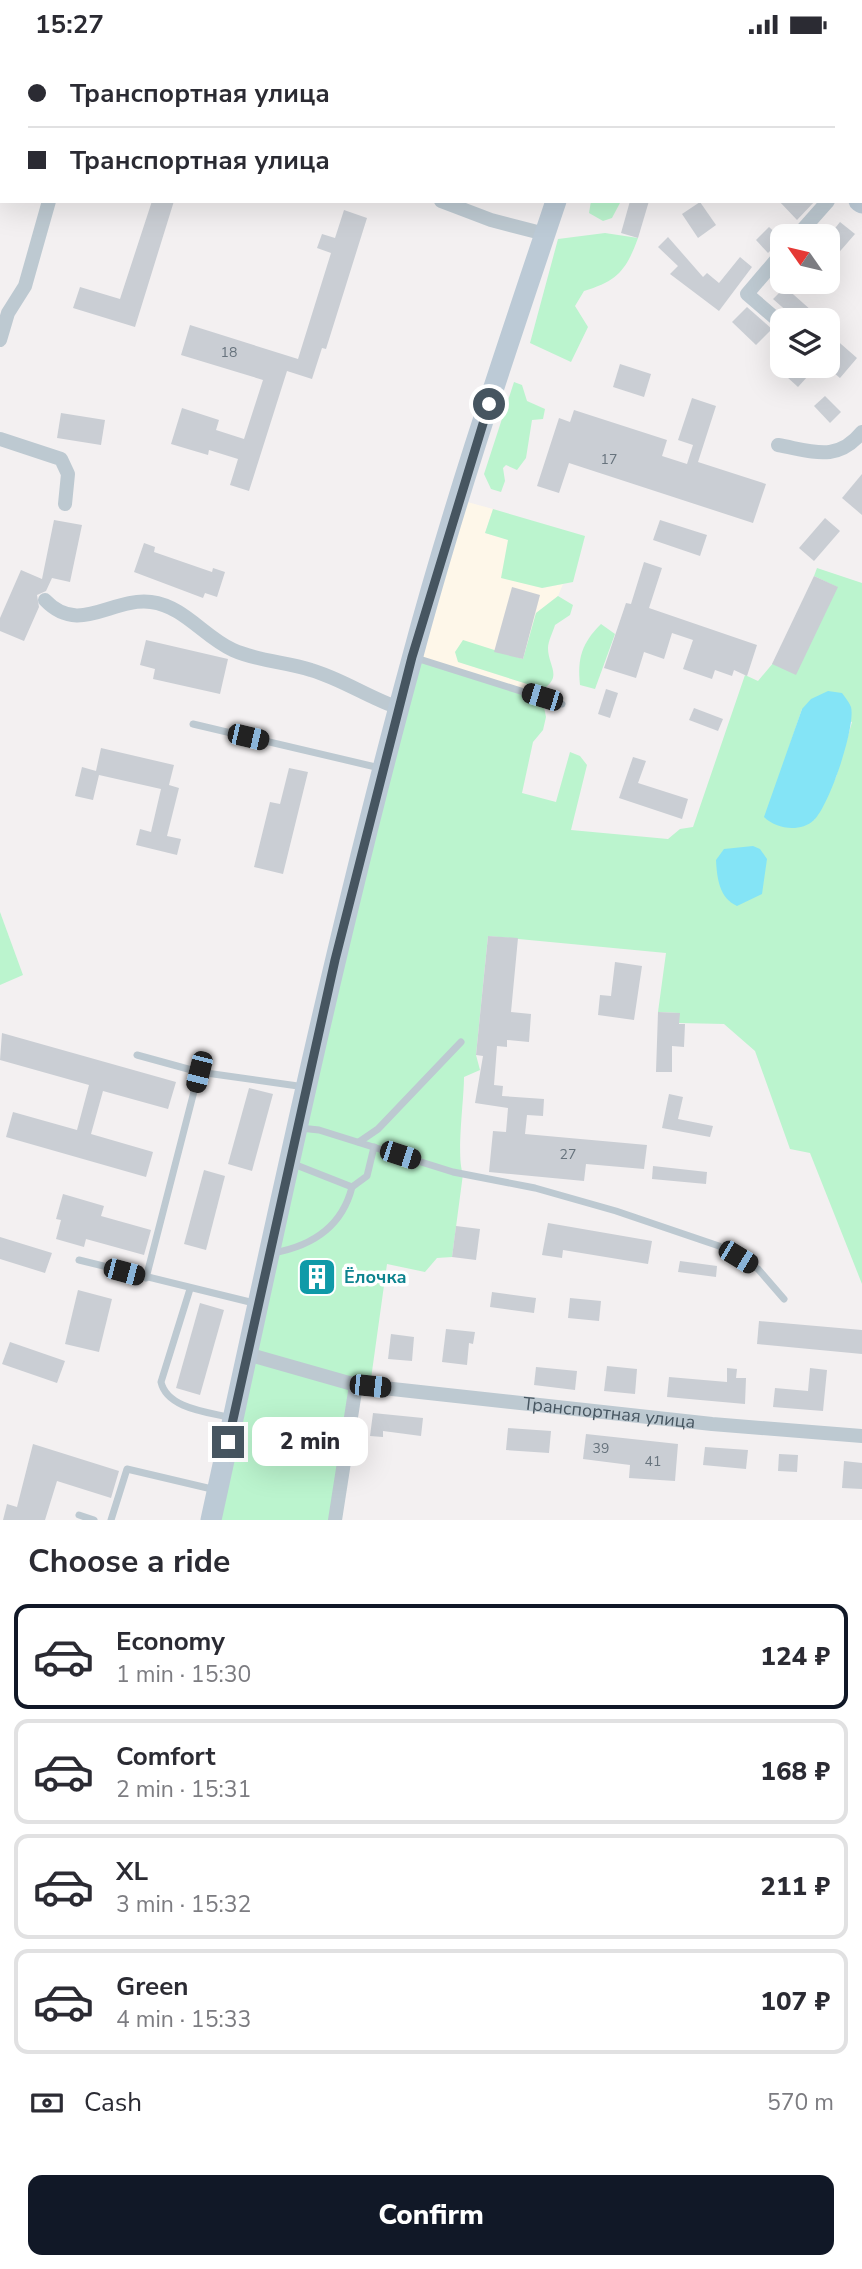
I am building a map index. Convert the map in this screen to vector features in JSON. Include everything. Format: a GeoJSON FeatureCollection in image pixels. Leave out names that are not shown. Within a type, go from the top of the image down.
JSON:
{"type":"FeatureCollection","features":[{"type":"Feature","properties":{"kind":"main road"},"geometry":{"type":"LineString","coordinates":[[211,1520],[305,1087],[412,657],[504,355],[555,203]]}},
{"type":"Feature","properties":{"kind":"street"},"geometry":{"type":"LineString","coordinates":[[0,340],[8,313],[25,286],[48,203]]}},
{"type":"Feature","properties":{"kind":"street"},"geometry":{"type":"LineString","coordinates":[[445,203],[491,220],[545,234]]}},
{"type":"Feature","properties":{"kind":"street"},"geometry":{"type":"LineString","coordinates":[[808,224],[826,203]]}},
{"type":"Feature","properties":{"kind":"street"},"geometry":{"type":"LineString","coordinates":[[770,267],[747,293],[770,313]]}},
{"type":"Feature","properties":{"kind":"street"},"geometry":{"type":"LineString","coordinates":[[778,445],[831,455],[854,443],[862,432]]}},
{"type":"Feature","properties":{"kind":"street"},"geometry":{"type":"LineString","coordinates":[[0,439],[61,459],[68,474],[65,504]]}},
{"type":"Feature","properties":{"kind":"street"},"geometry":{"type":"LineString","coordinates":[[45,600],[56,611],[87,616],[122,605],[150,602],[181,612],[206,633],[234,650],[312,670],[399,708]]}},
{"type":"Feature","properties":{"kind":"street","name":"Транспортная улица"},"geometry":{"type":"LineString","coordinates":[[247,1354],[356,1385],[712,1424],[862,1436]]}},
{"type":"Feature","properties":{"kind":"street"},"geometry":{"type":"LineString","coordinates":[[335,1520],[356,1385]]}},
{"type":"Feature","properties":{"kind":"lane"},"geometry":{"type":"LineString","coordinates":[[412,657],[562,703]]}},
{"type":"Feature","properties":{"kind":"lane"},"geometry":{"type":"LineString","coordinates":[[193,724],[384,769]]}},
{"type":"Feature","properties":{"kind":"lane"},"geometry":{"type":"LineString","coordinates":[[359,1142],[378,1129],[461,1042]]}},
{"type":"Feature","properties":{"kind":"lane"},"geometry":{"type":"LineString","coordinates":[[137,1055],[199,1072],[305,1087]]}},
{"type":"Feature","properties":{"kind":"lane"},"geometry":{"type":"LineString","coordinates":[[146,1278],[199,1072]]}},
{"type":"Feature","properties":{"kind":"lane"},"geometry":{"type":"LineString","coordinates":[[296,1128],[319,1130],[453,1172],[535,1188],[616,1211],[719,1246],[758,1269],[784,1299]]}},
{"type":"Feature","properties":{"kind":"lane"},"geometry":{"type":"LineString","coordinates":[[269,1254],[292,1250],[317,1239],[345,1210],[352,1187],[367,1176],[374,1147]]}},
{"type":"Feature","properties":{"kind":"lane"},"geometry":{"type":"LineString","coordinates":[[288,1162],[352,1187]]}},
{"type":"Feature","properties":{"kind":"lane"},"geometry":{"type":"LineString","coordinates":[[79,1260],[258,1304]]}},
{"type":"Feature","properties":{"kind":"lane"},"geometry":{"type":"LineString","coordinates":[[190,1289],[161,1382],[164,1393],[173,1401],[233,1418]]}},
{"type":"Feature","properties":{"kind":"lane"},"geometry":{"type":"LineString","coordinates":[[111,1520],[127,1469],[217,1490]]}},
{"type":"Feature","properties":{"kind":"lane"},"geometry":{"type":"LineString","coordinates":[[79,1515],[94,1520]]}},
{"type":"Feature","properties":{"kind":"shaded area"},"geometry":{"type":"Polygon","coordinates":[[[460,500],[493,509],[485,533],[509,540],[542,588],[563,584],[558,596],[536,613],[523,659],[494,652],[459,662],[543,689],[542,697],[412,657],[460,500]]]}},
{"type":"Feature","properties":{"kind":"green space"},"geometry":{"type":"Polygon","coordinates":[[[591,203],[620,203],[612,218],[603,221],[589,213],[591,203]]]}},
{"type":"Feature","properties":{"kind":"green space"},"geometry":{"type":"Polygon","coordinates":[[[605,233],[638,238],[629,259],[619,273],[605,283],[584,291],[575,306],[588,327],[571,362],[530,343],[558,239],[605,233]]]}},
{"type":"Feature","properties":{"kind":"green space"},"geometry":{"type":"Polygon","coordinates":[[[514,382],[522,385],[527,401],[545,409],[543,419],[532,420],[526,458],[517,470],[506,465],[503,468],[505,481],[501,492],[491,489],[484,474],[514,382]]]}},
{"type":"Feature","properties":{"kind":"green space"},"geometry":{"type":"Polygon","coordinates":[[[493,509],[585,536],[573,582],[542,588],[501,578],[508,540],[485,533],[493,509]]]}},
{"type":"Feature","properties":{"kind":"green space"},"geometry":{"type":"Polygon","coordinates":[[[817,568],[862,583],[862,1284],[810,1153],[790,1149],[755,1051],[724,1024],[679,1023],[679,1013],[658,1012],[666,953],[488,936],[476,1055],[480,1070],[464,1077],[460,1142],[463,1174],[452,1257],[437,1258],[425,1272],[387,1264],[370,1386],[356,1385],[335,1520],[211,1520],[412,657],[542,697],[546,717],[543,730],[533,742],[522,793],[556,802],[570,752],[580,756],[587,765],[571,830],[668,839],[680,829],[693,827],[745,675],[758,681],[837,587],[814,576],[817,568]],[[802,709],[777,783],[814,820],[836,777],[852,722],[802,709]],[[309,1266],[305,1281],[326,1287],[330,1272],[309,1266]]]}},
{"type":"Feature","properties":{"kind":"green space"},"geometry":{"type":"Polygon","coordinates":[[[558,596],[573,605],[570,615],[555,625],[548,648],[553,675],[543,689],[458,662],[455,652],[463,640],[523,659],[536,613],[558,596]]]}},
{"type":"Feature","properties":{"kind":"green space"},"geometry":{"type":"Polygon","coordinates":[[[601,624],[615,634],[595,689],[580,685],[579,667],[585,645],[601,624]]]}},
{"type":"Feature","properties":{"kind":"green space"},"geometry":{"type":"Polygon","coordinates":[[[0,912],[23,975],[0,985],[0,912]]]}},
{"type":"Feature","properties":{"kind":"water"},"geometry":{"type":"Polygon","coordinates":[[[828,691],[842,693],[851,707],[849,731],[834,783],[814,820],[802,827],[781,827],[764,817],[802,709],[811,699],[828,691]]]}},
{"type":"Feature","properties":{"kind":"water"},"geometry":{"type":"Polygon","coordinates":[[[753,846],[760,849],[767,859],[762,894],[737,906],[723,893],[718,880],[716,860],[724,849],[753,846]]]}},
{"type":"Feature","properties":{"kind":"building"},"geometry":{"type":"Polygon","coordinates":[[[151,203],[173,203],[135,327],[73,308],[80,287],[120,299],[151,203]]]}},
{"type":"Feature","properties":{"kind":"building"},"geometry":{"type":"Polygon","coordinates":[[[629,203],[648,203],[638,238],[621,233],[629,203]]]}},
{"type":"Feature","properties":{"kind":"building"},"geometry":{"type":"Polygon","coordinates":[[[701,203],[716,225],[698,238],[682,214],[701,203]]]}},
{"type":"Feature","properties":{"kind":"building"},"geometry":{"type":"Polygon","coordinates":[[[781,203],[813,203],[797,220],[781,203]]]}},
{"type":"Feature","properties":{"kind":"building"},"geometry":{"type":"Polygon","coordinates":[[[344,210],[367,218],[326,349],[322,348],[312,379],[287,371],[249,491],[230,485],[238,459],[209,450],[208,455],[171,444],[182,408],[219,420],[216,430],[244,439],[263,380],[181,355],[190,325],[298,359],[331,253],[317,248],[322,234],[335,238],[344,210]]]}},
{"type":"Feature","properties":{"kind":"building"},"geometry":{"type":"Polygon","coordinates":[[[840,222],[855,234],[840,251],[840,224],[840,222]]]}},
{"type":"Feature","properties":{"kind":"building"},"geometry":{"type":"Polygon","coordinates":[[[769,227],[770,228],[768,253],[756,240],[769,227]]]}},
{"type":"Feature","properties":{"kind":"building"},"geometry":{"type":"Polygon","coordinates":[[[668,237],[703,277],[707,273],[719,283],[740,257],[752,267],[719,311],[670,274],[678,266],[658,247],[668,237]]]}},
{"type":"Feature","properties":{"kind":"building"},"geometry":{"type":"Polygon","coordinates":[[[778,294],[793,294],[809,308],[783,308],[773,299],[778,294]]]}},
{"type":"Feature","properties":{"kind":"building"},"geometry":{"type":"Polygon","coordinates":[[[747,307],[770,327],[770,331],[756,345],[732,322],[747,307]]]}},
{"type":"Feature","properties":{"kind":"building"},"geometry":{"type":"Polygon","coordinates":[[[840,343],[857,358],[840,378],[840,343]]]}},
{"type":"Feature","properties":{"kind":"building"},"geometry":{"type":"Polygon","coordinates":[[[620,364],[651,374],[644,397],[613,387],[620,364]]]}},
{"type":"Feature","properties":{"kind":"building"},"geometry":{"type":"Polygon","coordinates":[[[788,378],[806,378],[798,387],[788,378]]]}},
{"type":"Feature","properties":{"kind":"building"},"geometry":{"type":"Polygon","coordinates":[[[825,396],[841,412],[830,423],[814,406],[825,396]]]}},
{"type":"Feature","properties":{"kind":"building"},"geometry":{"type":"Polygon","coordinates":[[[692,398],[716,406],[698,462],[766,484],[753,523],[569,463],[559,493],[537,486],[559,418],[570,422],[574,410],[667,440],[662,456],[687,464],[693,445],[678,440],[692,398]]]}},
{"type":"Feature","properties":{"kind":"building"},"geometry":{"type":"Polygon","coordinates":[[[61,413],[105,420],[101,445],[57,438],[61,413]]]}},
{"type":"Feature","properties":{"kind":"building"},"geometry":{"type":"Polygon","coordinates":[[[862,474],[862,515],[842,498],[862,474]]]}},
{"type":"Feature","properties":{"kind":"building"},"geometry":{"type":"Polygon","coordinates":[[[825,518],[840,531],[814,561],[799,548],[825,518]]]}},
{"type":"Feature","properties":{"kind":"building"},"geometry":{"type":"Polygon","coordinates":[[[54,520],[82,525],[70,582],[52,578],[46,591],[37,595],[39,607],[24,641],[0,631],[0,618],[21,570],[42,579],[54,520]]]}},
{"type":"Feature","properties":{"kind":"building"},"geometry":{"type":"Polygon","coordinates":[[[660,520],[707,535],[700,556],[653,540],[660,520]]]}},
{"type":"Feature","properties":{"kind":"building"},"geometry":{"type":"Polygon","coordinates":[[[144,543],[155,547],[154,552],[212,572],[213,568],[225,572],[217,597],[205,593],[203,598],[134,572],[144,543]]]}},
{"type":"Feature","properties":{"kind":"building"},"geometry":{"type":"Polygon","coordinates":[[[644,562],[662,568],[649,608],[757,645],[747,676],[734,670],[732,676],[715,670],[712,679],[683,669],[693,640],[672,633],[664,659],[644,652],[636,678],[604,668],[626,603],[631,604],[644,562]]]}},
{"type":"Feature","properties":{"kind":"building"},"geometry":{"type":"Polygon","coordinates":[[[814,576],[838,587],[796,675],[772,664],[814,576]]]}},
{"type":"Feature","properties":{"kind":"building"},"geometry":{"type":"Polygon","coordinates":[[[512,587],[540,595],[523,659],[494,652],[512,587]]]}},
{"type":"Feature","properties":{"kind":"building"},"geometry":{"type":"Polygon","coordinates":[[[146,640],[228,659],[220,694],[153,679],[155,669],[140,665],[146,640]]]}},
{"type":"Feature","properties":{"kind":"building"},"geometry":{"type":"Polygon","coordinates":[[[606,689],[618,693],[610,718],[598,714],[606,689]]]}},
{"type":"Feature","properties":{"kind":"building"},"geometry":{"type":"Polygon","coordinates":[[[694,708],[723,719],[718,731],[689,720],[694,708]]]}},
{"type":"Feature","properties":{"kind":"building"},"geometry":{"type":"Polygon","coordinates":[[[101,748],[174,765],[169,785],[179,788],[167,836],[181,839],[177,855],[136,845],[140,829],[151,832],[161,789],[99,775],[93,800],[75,796],[82,767],[96,771],[101,748]]]}},
{"type":"Feature","properties":{"kind":"building"},"geometry":{"type":"Polygon","coordinates":[[[633,757],[646,761],[638,783],[688,799],[682,819],[619,798],[633,757]]]}},
{"type":"Feature","properties":{"kind":"building"},"geometry":{"type":"Polygon","coordinates":[[[289,768],[308,772],[283,874],[254,867],[270,802],[280,804],[289,768]]]}},
{"type":"Feature","properties":{"kind":"building"},"geometry":{"type":"Polygon","coordinates":[[[488,936],[518,938],[511,1012],[531,1014],[529,1042],[507,1040],[507,1047],[497,1046],[494,1085],[503,1086],[502,1096],[544,1099],[543,1116],[527,1115],[525,1134],[647,1145],[644,1169],[586,1164],[584,1181],[489,1172],[493,1131],[506,1132],[508,1108],[475,1103],[483,1056],[476,1055],[488,936]]]}},
{"type":"Feature","properties":{"kind":"building"},"geometry":{"type":"Polygon","coordinates":[[[615,962],[642,966],[634,1020],[598,1015],[600,995],[611,996],[615,962]]]}},
{"type":"Feature","properties":{"kind":"building"},"geometry":{"type":"Polygon","coordinates":[[[658,1012],[680,1013],[679,1024],[685,1024],[684,1047],[672,1046],[672,1072],[656,1072],[658,1012]]]}},
{"type":"Feature","properties":{"kind":"building"},"geometry":{"type":"Polygon","coordinates":[[[2,1033],[176,1082],[168,1109],[103,1091],[91,1134],[153,1152],[146,1177],[6,1137],[13,1112],[77,1130],[89,1085],[0,1060],[2,1033]]]}},
{"type":"Feature","properties":{"kind":"building"},"geometry":{"type":"Polygon","coordinates":[[[249,1088],[273,1094],[252,1171],[228,1164],[249,1088]]]}},
{"type":"Feature","properties":{"kind":"building"},"geometry":{"type":"Polygon","coordinates":[[[669,1094],[683,1097],[678,1119],[713,1126],[710,1137],[662,1128],[669,1094]]]}},
{"type":"Feature","properties":{"kind":"building"},"geometry":{"type":"Polygon","coordinates":[[[653,1166],[707,1172],[706,1184],[652,1179],[653,1166]]]}},
{"type":"Feature","properties":{"kind":"building"},"geometry":{"type":"Polygon","coordinates":[[[204,1170],[225,1176],[206,1250],[184,1244],[204,1170]]]}},
{"type":"Feature","properties":{"kind":"building"},"geometry":{"type":"Polygon","coordinates":[[[63,1194],[104,1206],[101,1216],[151,1230],[144,1255],[86,1239],[84,1247],[56,1239],[61,1220],[56,1219],[63,1194]]]}},
{"type":"Feature","properties":{"kind":"building"},"geometry":{"type":"Polygon","coordinates":[[[548,1223],[652,1241],[648,1264],[563,1250],[562,1258],[542,1255],[548,1223]]]}},
{"type":"Feature","properties":{"kind":"building"},"geometry":{"type":"Polygon","coordinates":[[[456,1226],[480,1229],[476,1260],[452,1257],[456,1226]]]}},
{"type":"Feature","properties":{"kind":"building"},"geometry":{"type":"Polygon","coordinates":[[[0,1237],[52,1253],[45,1273],[0,1259],[0,1237]]]}},
{"type":"Feature","properties":{"kind":"building"},"geometry":{"type":"Polygon","coordinates":[[[680,1261],[717,1266],[716,1277],[678,1272],[680,1261]]]}},
{"type":"Feature","properties":{"kind":"building","name":"Ёлочка"},"geometry":{"type":"Polygon","coordinates":[[[309,1266],[330,1272],[326,1287],[305,1282],[309,1266]]]}},
{"type":"Feature","properties":{"kind":"building"},"geometry":{"type":"Polygon","coordinates":[[[78,1290],[112,1299],[99,1352],[65,1344],[78,1290]]]}},
{"type":"Feature","properties":{"kind":"building"},"geometry":{"type":"Polygon","coordinates":[[[492,1292],[536,1298],[534,1313],[490,1307],[492,1292]]]}},
{"type":"Feature","properties":{"kind":"building"},"geometry":{"type":"Polygon","coordinates":[[[570,1298],[601,1301],[599,1321],[568,1318],[570,1298]]]}},
{"type":"Feature","properties":{"kind":"building"},"geometry":{"type":"Polygon","coordinates":[[[200,1303],[224,1310],[200,1395],[176,1388],[200,1303]]]}},
{"type":"Feature","properties":{"kind":"building"},"geometry":{"type":"Polygon","coordinates":[[[759,1321],[862,1330],[862,1354],[757,1344],[759,1321]]]}},
{"type":"Feature","properties":{"kind":"building"},"geometry":{"type":"Polygon","coordinates":[[[446,1329],[475,1332],[473,1344],[469,1343],[467,1365],[442,1362],[446,1329]]]}},
{"type":"Feature","properties":{"kind":"building"},"geometry":{"type":"Polygon","coordinates":[[[391,1334],[414,1337],[412,1361],[388,1359],[391,1334]]]}},
{"type":"Feature","properties":{"kind":"building"},"geometry":{"type":"Polygon","coordinates":[[[10,1342],[65,1361],[57,1383],[2,1364],[10,1342]]]}},
{"type":"Feature","properties":{"kind":"building"},"geometry":{"type":"Polygon","coordinates":[[[607,1366],[637,1369],[635,1394],[604,1391],[607,1366]]]}},
{"type":"Feature","properties":{"kind":"building"},"geometry":{"type":"Polygon","coordinates":[[[536,1367],[577,1371],[575,1390],[534,1385],[536,1367]]]}},
{"type":"Feature","properties":{"kind":"building"},"geometry":{"type":"Polygon","coordinates":[[[727,1368],[737,1369],[736,1378],[746,1378],[745,1404],[667,1397],[669,1377],[727,1382],[727,1368]]]}},
{"type":"Feature","properties":{"kind":"building"},"geometry":{"type":"Polygon","coordinates":[[[810,1368],[827,1370],[823,1411],[773,1407],[775,1388],[808,1391],[810,1368]]]}},
{"type":"Feature","properties":{"kind":"building"},"geometry":{"type":"Polygon","coordinates":[[[373,1413],[423,1418],[421,1436],[383,1431],[383,1437],[370,1436],[373,1413]]]}},
{"type":"Feature","properties":{"kind":"building"},"geometry":{"type":"Polygon","coordinates":[[[508,1428],[551,1431],[549,1453],[506,1450],[508,1428]]]}},
{"type":"Feature","properties":{"kind":"building"},"geometry":{"type":"Polygon","coordinates":[[[586,1434],[678,1444],[675,1481],[629,1478],[630,1465],[583,1459],[586,1434]]]}},
{"type":"Feature","properties":{"kind":"building"},"geometry":{"type":"Polygon","coordinates":[[[33,1444],[119,1471],[111,1498],[57,1481],[45,1520],[3,1520],[7,1504],[17,1507],[33,1444]]]}},
{"type":"Feature","properties":{"kind":"building"},"geometry":{"type":"Polygon","coordinates":[[[705,1447],[748,1450],[746,1469],[703,1465],[705,1447]]]}},
{"type":"Feature","properties":{"kind":"building"},"geometry":{"type":"Polygon","coordinates":[[[779,1454],[798,1455],[797,1472],[778,1471],[779,1454]]]}},
{"type":"Feature","properties":{"kind":"building"},"geometry":{"type":"Polygon","coordinates":[[[844,1461],[862,1463],[862,1489],[842,1488],[844,1461]]]}},
{"type":"Feature","properties":{"kind":"place","name":"Ёлочка"},"geometry":{"type":"Point","coordinates":[317,1277]}},
{"type":"Feature","properties":{"kind":"route"},"geometry":{"type":"LineString","coordinates":[[228,1442],[335,960],[412,657],[489,404]]}}]}
